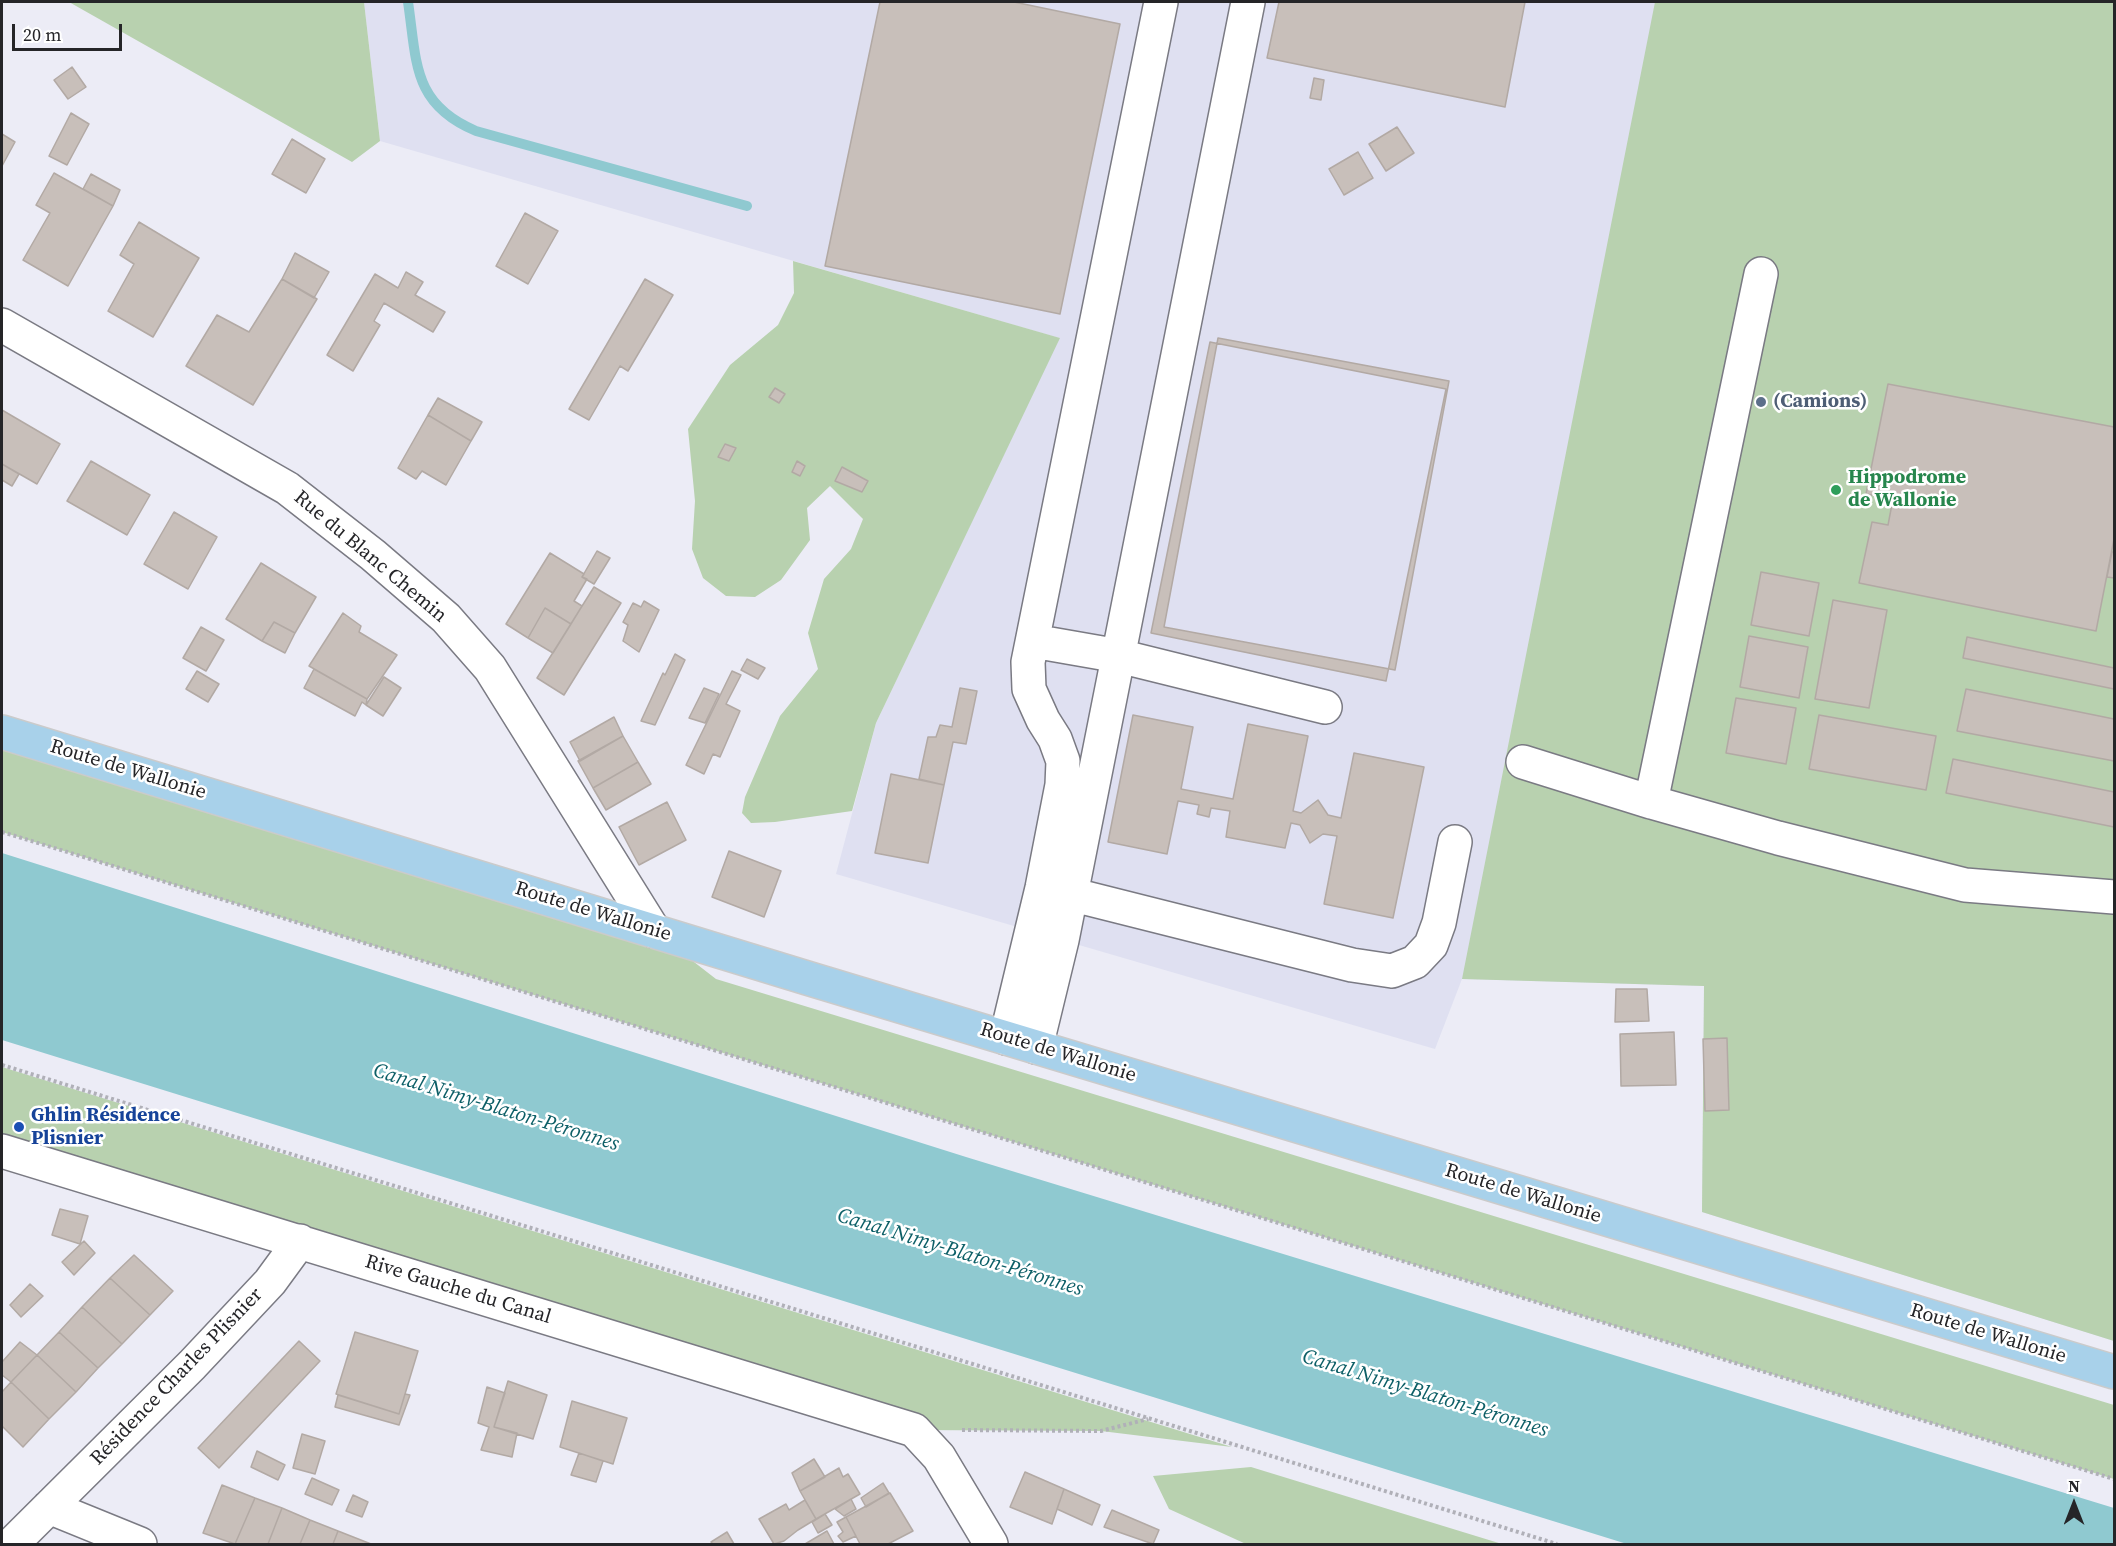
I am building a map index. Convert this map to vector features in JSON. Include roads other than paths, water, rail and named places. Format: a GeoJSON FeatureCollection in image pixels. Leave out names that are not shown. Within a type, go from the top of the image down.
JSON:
{"type":"FeatureCollection","features":[{"type":"Feature","properties":{"kind":"main road","name":"Route de Wallonie"},"geometry":{"type":"LineString","coordinates":[[2,732],[2115,1372]]}},
{"type":"Feature","properties":{"kind":"street"},"geometry":{"type":"LineString","coordinates":[[1021,1042],[1062,940],[1056,891],[1063,761],[1055,739],[1043,720],[1029,689],[1028,662],[1161,2]]}},
{"type":"Feature","properties":{"kind":"street"},"geometry":{"type":"LineString","coordinates":[[1056,891],[1119,656],[1248,2]]}},
{"type":"Feature","properties":{"kind":"street"},"geometry":{"type":"LineString","coordinates":[[1651,802],[1761,274]]}},
{"type":"Feature","properties":{"kind":"street","name":"Rue du Blanc Chemin"},"geometry":{"type":"LineString","coordinates":[[2,325],[287,488],[374,555],[447,618],[490,669],[654,931]]}},
{"type":"Feature","properties":{"kind":"street"},"geometry":{"type":"LineString","coordinates":[[1033,641],[1119,656],[1325,707]]}},
{"type":"Feature","properties":{"kind":"street"},"geometry":{"type":"LineString","coordinates":[[1523,762],[1778,838],[1965,885],[2115,897]]}},
{"type":"Feature","properties":{"kind":"street"},"geometry":{"type":"LineString","coordinates":[[1056,891],[1352,965],[1392,971],[1415,962],[1431,945],[1439,923],[1455,842]]}},
{"type":"Feature","properties":{"kind":"street","name":"Rive Gauche du Canal"},"geometry":{"type":"LineString","coordinates":[[2,1151],[914,1430],[939,1457],[991,1545]]}},
{"type":"Feature","properties":{"kind":"street","name":"Résidence Charles Plisnier"},"geometry":{"type":"LineString","coordinates":[[12,1545],[40,1523],[192,1365],[270,1282],[300,1241]]}},
{"type":"Feature","properties":{"kind":"street"},"geometry":{"type":"LineString","coordinates":[[40,1523],[140,1545]]}},
{"type":"Feature","properties":{"kind":"water","name":"Canal Nimy-Blaton-Péronnes"},"geometry":{"type":"Polygon","coordinates":[[[2,853],[966,1157],[2114,1508],[2114,1544],[1627,1544],[2,1040],[2,853]]]}},
{"type":"Feature","properties":{"kind":"waterway"},"geometry":{"type":"LineString","coordinates":[[408,2],[413,44],[421,79],[440,108],[455,120],[476,131],[747,206]]}},
{"type":"Feature","properties":{"kind":"place","name":"(Camions)"},"geometry":{"type":"Point","coordinates":[1761,402]}},
{"type":"Feature","properties":{"kind":"place","name":"Hippodrome de Wallonie"},"geometry":{"type":"Point","coordinates":[1836,490]}},
{"type":"Feature","properties":{"kind":"place","name":"Ghlin Résidence Plisnier"},"geometry":{"type":"Point","coordinates":[19,1127]}}]}
